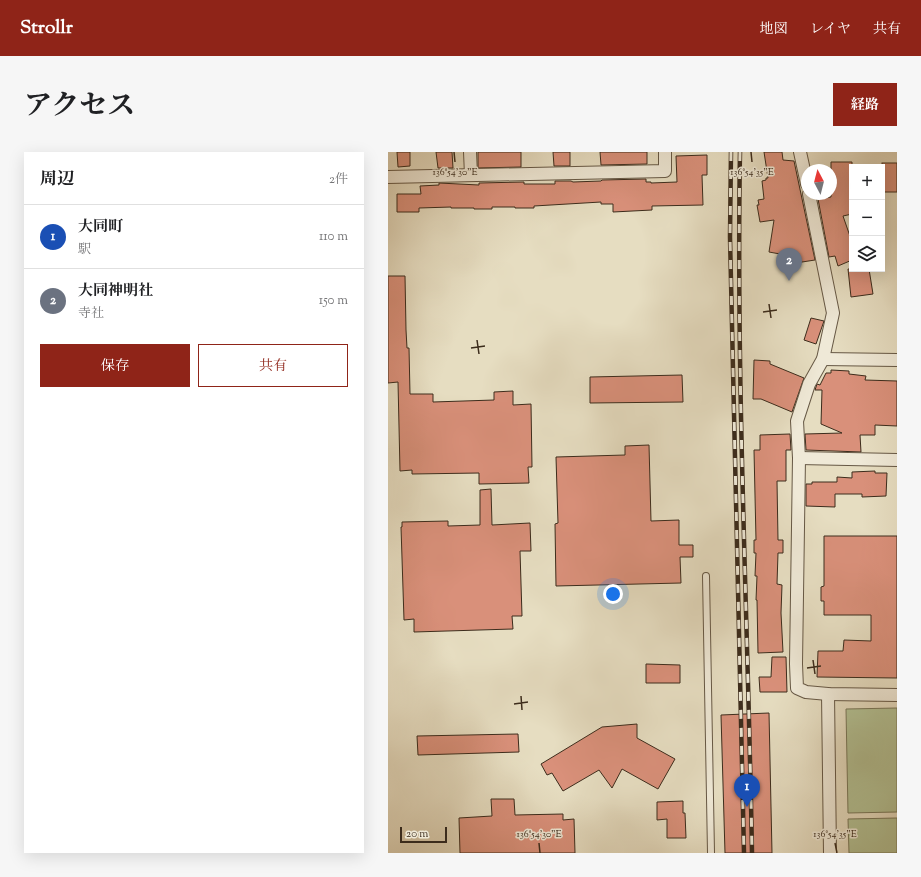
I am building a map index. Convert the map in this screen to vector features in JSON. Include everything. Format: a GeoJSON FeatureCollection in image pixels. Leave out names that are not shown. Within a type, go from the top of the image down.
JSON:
{"type":"FeatureCollection","features":[{"type":"Feature","properties":{"kind":"street"},"geometry":{"type":"LineString","coordinates":[[470,152],[471,175]]}},
{"type":"Feature","properties":{"kind":"street"},"geometry":{"type":"LineString","coordinates":[[388,177],[665,171],[665,152]]}},
{"type":"Feature","properties":{"kind":"street"},"geometry":{"type":"LineString","coordinates":[[800,152],[803,164]]}},
{"type":"Feature","properties":{"kind":"street"},"geometry":{"type":"LineString","coordinates":[[810,200],[833,313],[823,359],[809,384],[797,421],[799,458],[796,664],[797,688],[806,692],[828,694],[897,695]]}},
{"type":"Feature","properties":{"kind":"street"},"geometry":{"type":"LineString","coordinates":[[823,359],[897,360]]}},
{"type":"Feature","properties":{"kind":"street"},"geometry":{"type":"LineString","coordinates":[[799,458],[897,460]]}},
{"type":"Feature","properties":{"kind":"street"},"geometry":{"type":"LineString","coordinates":[[828,694],[830,853]]}},
{"type":"Feature","properties":{"kind":"lane"},"geometry":{"type":"LineString","coordinates":[[706,576],[711,853]]}},
{"type":"Feature","properties":{"kind":"green space"},"geometry":{"type":"Polygon","coordinates":[[[897,708],[897,812],[848,813],[846,709],[897,708]]]}},
{"type":"Feature","properties":{"kind":"green space"},"geometry":{"type":"Polygon","coordinates":[[[897,818],[897,853],[849,853],[848,819],[897,818]]]}},
{"type":"Feature","properties":{"kind":"building"},"geometry":{"type":"Polygon","coordinates":[[[397,152],[410,152],[410,166],[398,167],[397,152]]]}},
{"type":"Feature","properties":{"kind":"building"},"geometry":{"type":"Polygon","coordinates":[[[436,152],[452,152],[453,168],[438,168],[436,152]]]}},
{"type":"Feature","properties":{"kind":"building"},"geometry":{"type":"Polygon","coordinates":[[[478,152],[521,152],[521,167],[478,168],[478,152]]]}},
{"type":"Feature","properties":{"kind":"building"},"geometry":{"type":"Polygon","coordinates":[[[553,152],[570,152],[570,166],[554,166],[553,152]]]}},
{"type":"Feature","properties":{"kind":"building"},"geometry":{"type":"Polygon","coordinates":[[[600,152],[647,152],[647,164],[601,165],[600,152]]]}},
{"type":"Feature","properties":{"kind":"building"},"geometry":{"type":"Polygon","coordinates":[[[764,152],[782,152],[783,160],[794,161],[801,200],[802,200],[815,260],[789,264],[791,256],[769,252],[774,220],[760,222],[757,205],[759,205],[758,200],[764,199],[762,181],[768,178],[764,152]]]}},
{"type":"Feature","properties":{"kind":"building"},"geometry":{"type":"Polygon","coordinates":[[[707,155],[707,175],[702,175],[703,205],[652,206],[652,210],[613,212],[613,204],[601,204],[601,202],[534,206],[534,208],[419,208],[419,212],[397,212],[397,194],[421,194],[420,186],[439,185],[439,183],[479,185],[479,183],[524,182],[524,184],[555,184],[555,181],[573,182],[646,179],[646,182],[651,183],[677,182],[676,156],[707,155]]]}},
{"type":"Feature","properties":{"kind":"building"},"geometry":{"type":"Polygon","coordinates":[[[831,162],[852,162],[852,164],[849,164],[849,215],[843,216],[849,233],[849,261],[838,266],[835,256],[829,257],[818,200],[837,200],[837,164],[831,164],[831,162]]]}},
{"type":"Feature","properties":{"kind":"building"},"geometry":{"type":"Polygon","coordinates":[[[897,163],[897,192],[885,192],[885,164],[882,164],[897,163]]]}},
{"type":"Feature","properties":{"kind":"building"},"geometry":{"type":"Polygon","coordinates":[[[848,269],[849,272],[869,272],[873,294],[851,297],[848,269]]]}},
{"type":"Feature","properties":{"kind":"building"},"geometry":{"type":"Polygon","coordinates":[[[388,276],[405,276],[406,330],[407,348],[409,348],[410,394],[433,394],[433,402],[494,400],[494,392],[513,391],[513,405],[531,404],[532,467],[528,467],[529,483],[479,484],[479,473],[412,474],[412,470],[400,471],[398,382],[388,383],[388,276]]]}},
{"type":"Feature","properties":{"kind":"building"},"geometry":{"type":"Polygon","coordinates":[[[811,318],[824,321],[816,344],[804,340],[811,318]]]}},
{"type":"Feature","properties":{"kind":"building"},"geometry":{"type":"Polygon","coordinates":[[[754,360],[770,361],[770,364],[804,378],[792,412],[761,399],[753,399],[754,360]]]}},
{"type":"Feature","properties":{"kind":"building"},"geometry":{"type":"Polygon","coordinates":[[[831,370],[849,371],[849,374],[866,376],[865,380],[897,381],[897,426],[875,425],[875,435],[860,435],[861,452],[806,450],[805,434],[842,433],[821,424],[822,390],[815,390],[817,384],[820,385],[826,373],[831,373],[831,370]]]}},
{"type":"Feature","properties":{"kind":"building"},"geometry":{"type":"Polygon","coordinates":[[[682,375],[683,402],[590,403],[590,377],[682,375]]]}},
{"type":"Feature","properties":{"kind":"building"},"geometry":{"type":"Polygon","coordinates":[[[790,434],[791,450],[786,450],[786,481],[777,481],[778,540],[783,540],[783,553],[778,553],[777,584],[782,585],[781,613],[783,652],[758,653],[756,600],[757,576],[755,576],[756,553],[754,553],[754,540],[756,540],[754,450],[760,450],[760,435],[790,434]]]}},
{"type":"Feature","properties":{"kind":"building"},"geometry":{"type":"Polygon","coordinates":[[[649,445],[651,521],[679,520],[679,545],[693,545],[693,557],[680,557],[681,583],[556,586],[555,524],[558,523],[556,457],[625,455],[625,446],[649,445]]]}},
{"type":"Feature","properties":{"kind":"building"},"geometry":{"type":"Polygon","coordinates":[[[875,471],[875,473],[887,473],[886,496],[862,497],[862,494],[835,494],[835,507],[806,506],[806,484],[812,484],[812,482],[837,482],[837,477],[852,478],[852,472],[875,471]]]}},
{"type":"Feature","properties":{"kind":"building"},"geometry":{"type":"Polygon","coordinates":[[[491,489],[492,525],[530,523],[531,551],[520,551],[522,616],[512,616],[513,629],[414,632],[414,619],[404,620],[402,522],[448,521],[448,526],[480,525],[480,490],[491,489]]]}},
{"type":"Feature","properties":{"kind":"building"},"geometry":{"type":"Polygon","coordinates":[[[824,536],[897,536],[897,678],[817,677],[818,651],[843,651],[844,640],[871,641],[871,615],[824,615],[824,601],[821,601],[821,587],[824,586],[824,536]]]}},
{"type":"Feature","properties":{"kind":"building"},"geometry":{"type":"Polygon","coordinates":[[[772,657],[786,657],[787,692],[760,692],[759,677],[771,677],[772,657]]]}},
{"type":"Feature","properties":{"kind":"building"},"geometry":{"type":"Polygon","coordinates":[[[646,664],[680,665],[680,683],[646,683],[646,664]]]}},
{"type":"Feature","properties":{"kind":"building"},"geometry":{"type":"Polygon","coordinates":[[[769,713],[772,853],[725,853],[721,715],[769,713]]]}},
{"type":"Feature","properties":{"kind":"building"},"geometry":{"type":"Polygon","coordinates":[[[637,724],[637,738],[675,759],[658,789],[622,769],[612,788],[599,770],[563,791],[552,773],[547,775],[541,764],[602,727],[637,724]]]}},
{"type":"Feature","properties":{"kind":"building"},"geometry":{"type":"Polygon","coordinates":[[[518,734],[519,752],[418,755],[417,736],[518,734]]]}},
{"type":"Feature","properties":{"kind":"building"},"geometry":{"type":"Polygon","coordinates":[[[491,799],[514,799],[515,815],[563,814],[563,820],[574,819],[575,853],[460,853],[459,818],[492,816],[491,799]]]}},
{"type":"Feature","properties":{"kind":"building"},"geometry":{"type":"Polygon","coordinates":[[[683,801],[686,838],[667,838],[667,819],[657,820],[657,802],[683,801]]]}},
{"type":"Feature","properties":{"kind":"railway"},"geometry":{"type":"LineString","coordinates":[[731,152],[730,237],[744,853]]}},
{"type":"Feature","properties":{"kind":"railway"},"geometry":{"type":"LineString","coordinates":[[740,152],[739,240],[741,415],[752,853]]}},
{"type":"Feature","properties":{"kind":"place","name":"大同神明社"},"geometry":{"type":"Point","coordinates":[789,281]}},
{"type":"Feature","properties":{"kind":"place","name":"大同町"},"geometry":{"type":"Point","coordinates":[747,807]}}]}
